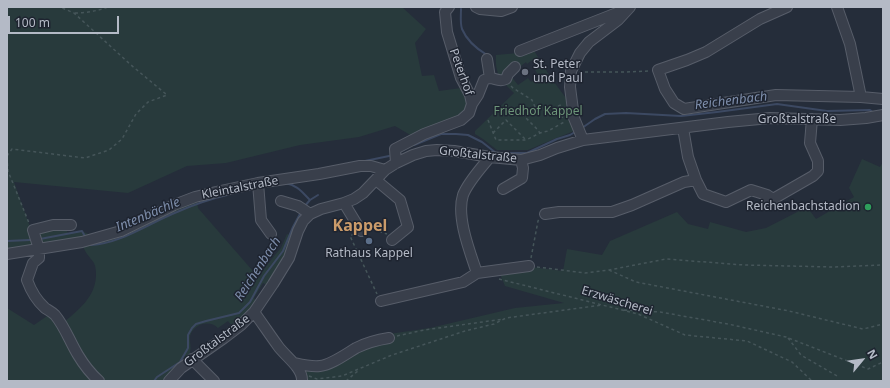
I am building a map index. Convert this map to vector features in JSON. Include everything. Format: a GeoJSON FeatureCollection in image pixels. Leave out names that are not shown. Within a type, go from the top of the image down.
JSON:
{"type":"FeatureCollection","features":[{"type":"Feature","properties":{"kind":"street","name":"Peterhof"},"geometry":{"type":"LineString","coordinates":[[396,158],[395,149],[424,134],[461,120],[469,113],[472,104],[470,95],[461,78],[448,32],[445,12],[449,7]]}},
{"type":"Feature","properties":{"kind":"street"},"geometry":{"type":"LineString","coordinates":[[476,7],[480,9],[501,11],[512,7]]}},
{"type":"Feature","properties":{"kind":"street"},"geometry":{"type":"LineString","coordinates":[[787,7],[760,19],[706,52],[658,70],[665,89],[674,102],[684,108],[776,95],[883,99]]}},
{"type":"Feature","properties":{"kind":"street"},"geometry":{"type":"LineString","coordinates":[[837,7],[850,44],[860,97]]}},
{"type":"Feature","properties":{"kind":"street"},"geometry":{"type":"LineString","coordinates":[[520,51],[630,8]]}},
{"type":"Feature","properties":{"kind":"street"},"geometry":{"type":"LineString","coordinates":[[580,134],[574,118],[570,88],[572,72],[580,53],[589,42],[618,20],[630,8]]}},
{"type":"Feature","properties":{"kind":"street"},"geometry":{"type":"LineString","coordinates":[[487,59],[490,78]]}},
{"type":"Feature","properties":{"kind":"street"},"geometry":{"type":"LineString","coordinates":[[472,104],[478,95],[484,80],[490,78],[498,80],[506,79],[508,74],[515,67]]}},
{"type":"Feature","properties":{"kind":"street","name":"Großtalstraße"},"geometry":{"type":"LineString","coordinates":[[169,381],[177,376],[192,359],[224,338],[241,325],[254,312],[288,258],[303,221],[305,210],[344,203],[354,199],[363,193],[396,158],[437,150],[521,160],[540,155],[557,148],[580,134],[683,128],[770,118],[840,120],[883,115]]}},
{"type":"Feature","properties":{"kind":"street"},"geometry":{"type":"LineString","coordinates":[[683,128],[688,157],[696,180],[703,194],[726,202],[743,194],[765,202],[813,176],[818,171],[818,161],[810,143],[812,119]]}},
{"type":"Feature","properties":{"kind":"street"},"geometry":{"type":"LineString","coordinates":[[477,273],[466,238],[461,210],[463,196],[466,189],[490,157]]}},
{"type":"Feature","properties":{"kind":"street"},"geometry":{"type":"LineString","coordinates":[[503,189],[522,178],[523,168],[521,160]]}},
{"type":"Feature","properties":{"kind":"street","name":"Kleintalstraße"},"geometry":{"type":"LineString","coordinates":[[7,254],[82,242],[121,231],[174,205],[195,197],[258,183],[360,166],[371,166],[385,170]]}},
{"type":"Feature","properties":{"kind":"street"},"geometry":{"type":"LineString","coordinates":[[376,180],[400,200],[408,227],[392,240]]}},
{"type":"Feature","properties":{"kind":"street"},"geometry":{"type":"LineString","coordinates":[[545,214],[559,212],[612,212],[632,205],[684,182],[696,180]]}},
{"type":"Feature","properties":{"kind":"street"},"geometry":{"type":"LineString","coordinates":[[258,183],[261,220],[270,234]]}},
{"type":"Feature","properties":{"kind":"street"},"geometry":{"type":"LineString","coordinates":[[282,201],[305,210]]}},
{"type":"Feature","properties":{"kind":"street"},"geometry":{"type":"LineString","coordinates":[[344,203],[361,231]]}},
{"type":"Feature","properties":{"kind":"street"},"geometry":{"type":"LineString","coordinates":[[72,225],[53,225],[32,230],[39,249],[39,258],[33,263],[27,280],[30,290],[45,308],[54,314],[89,372],[99,381]]}},
{"type":"Feature","properties":{"kind":"street"},"geometry":{"type":"LineString","coordinates":[[381,301],[463,282],[477,273],[529,266]]}},
{"type":"Feature","properties":{"kind":"street"},"geometry":{"type":"LineString","coordinates":[[254,312],[279,347],[294,363],[301,377]]}},
{"type":"Feature","properties":{"kind":"street"},"geometry":{"type":"LineString","coordinates":[[294,363],[310,366],[321,366],[332,362],[372,341],[389,338]]}},
{"type":"Feature","properties":{"kind":"street"},"geometry":{"type":"LineString","coordinates":[[192,359],[214,381]]}},
{"type":"Feature","properties":{"kind":"path"},"geometry":{"type":"LineString","coordinates":[[32,230],[8,171],[7,156],[12,149],[85,158],[109,150],[122,139],[136,114],[148,102],[167,95],[130,65],[74,13],[60,7]]}},
{"type":"Feature","properties":{"kind":"path"},"geometry":{"type":"LineString","coordinates":[[74,13],[84,13],[108,7]]}},
{"type":"Feature","properties":{"kind":"path"},"geometry":{"type":"LineString","coordinates":[[572,72],[625,72],[658,70]]}},
{"type":"Feature","properties":{"kind":"path"},"geometry":{"type":"LineString","coordinates":[[488,120],[496,140],[526,140],[548,131],[571,118],[562,118],[535,107],[532,100],[513,88]]}},
{"type":"Feature","properties":{"kind":"path"},"geometry":{"type":"LineString","coordinates":[[547,111],[565,103]]}},
{"type":"Feature","properties":{"kind":"path"},"geometry":{"type":"LineString","coordinates":[[522,114],[540,133]]}},
{"type":"Feature","properties":{"kind":"path"},"geometry":{"type":"LineString","coordinates":[[493,133],[506,120],[526,140]]}},
{"type":"Feature","properties":{"kind":"path"},"geometry":{"type":"LineString","coordinates":[[545,214],[538,220],[529,266],[585,273],[666,259],[744,265],[834,267],[883,265]]}},
{"type":"Feature","properties":{"kind":"path"},"geometry":{"type":"LineString","coordinates":[[361,231],[369,227],[387,234],[392,240]]}},
{"type":"Feature","properties":{"kind":"path"},"geometry":{"type":"LineString","coordinates":[[350,236],[381,301]]}},
{"type":"Feature","properties":{"kind":"path"},"geometry":{"type":"LineString","coordinates":[[609,270],[636,282],[789,311],[863,329],[883,324]]}},
{"type":"Feature","properties":{"kind":"path","name":"Erzwäscherei"},"geometry":{"type":"LineString","coordinates":[[499,279],[638,314],[685,335],[747,341],[792,362],[812,381]]}},
{"type":"Feature","properties":{"kind":"path"},"geometry":{"type":"LineString","coordinates":[[389,338],[424,330],[604,305]]}},
{"type":"Feature","properties":{"kind":"path"},"geometry":{"type":"LineString","coordinates":[[620,309],[660,312],[728,324],[786,337],[868,369],[883,362]]}},
{"type":"Feature","properties":{"kind":"path"},"geometry":{"type":"LineString","coordinates":[[346,381],[360,370],[392,355],[465,331],[494,324],[506,318]]}},
{"type":"Feature","properties":{"kind":"path"},"geometry":{"type":"LineString","coordinates":[[786,337],[801,355],[837,376]]}},
{"type":"Feature","properties":{"kind":"path"},"geometry":{"type":"LineString","coordinates":[[301,377],[317,379],[342,376],[350,372],[360,370]]}},
{"type":"Feature","properties":{"kind":"green space"},"geometry":{"type":"Polygon","coordinates":[[[7,7],[402,7],[426,29],[415,43],[422,76],[434,75],[439,91],[461,88],[470,106],[463,117],[412,136],[395,126],[359,137],[300,145],[226,163],[187,166],[128,193],[14,182],[35,241],[34,246],[7,251],[7,7]]]}},
{"type":"Feature","properties":{"kind":"green space","name":"Friedhof Kappel"},"geometry":{"type":"Polygon","coordinates":[[[533,49],[551,78],[569,102],[574,131],[528,150],[497,150],[475,134],[475,131],[514,93],[499,76],[496,67],[496,55],[518,53],[533,49]],[[535,61],[527,64],[526,62],[510,75],[518,85],[528,78],[531,82],[539,76],[535,70],[538,67],[537,64],[535,61]]]}},
{"type":"Feature","properties":{"kind":"green space"},"geometry":{"type":"Polygon","coordinates":[[[862,159],[880,167],[883,162],[883,381],[307,381],[303,372],[331,367],[389,334],[430,328],[515,308],[564,303],[505,286],[500,274],[531,267],[563,271],[567,249],[602,255],[610,241],[677,212],[688,224],[708,229],[710,222],[746,232],[766,228],[807,207],[816,219],[854,197],[849,188],[862,159]]]}},
{"type":"Feature","properties":{"kind":"green space"},"geometry":{"type":"Polygon","coordinates":[[[197,199],[198,208],[259,278],[264,269],[281,248],[287,234],[292,236],[285,256],[268,286],[263,283],[254,298],[256,301],[245,314],[232,326],[228,321],[218,328],[211,324],[202,324],[195,328],[190,336],[191,349],[187,359],[171,371],[163,381],[7,381],[7,308],[34,325],[50,314],[63,323],[85,303],[93,291],[95,284],[95,266],[83,245],[197,199]]]}},
{"type":"Feature","properties":{"kind":"green space"},"geometry":{"type":"Polygon","coordinates":[[[65,228],[68,233],[83,232],[91,236],[40,246],[37,235],[50,229],[65,228]]]}},
{"type":"Feature","properties":{"kind":"waterway"},"geometry":{"type":"LineString","coordinates":[[461,9],[461,24],[464,33],[473,44],[487,55]]}},
{"type":"Feature","properties":{"kind":"waterway","name":"Reichenbach"},"geometry":{"type":"LineString","coordinates":[[582,128],[605,114],[626,113],[681,116],[777,104],[827,111],[870,110],[874,113]]}},
{"type":"Feature","properties":{"kind":"waterway","name":"Reichenbach"},"geometry":{"type":"LineString","coordinates":[[502,153],[527,153],[575,132]]}},
{"type":"Feature","properties":{"kind":"waterway","name":"Reichenbach"},"geometry":{"type":"LineString","coordinates":[[414,145],[441,134],[468,135],[482,142],[496,153]]}},
{"type":"Feature","properties":{"kind":"waterway","name":"Reichenbach"},"geometry":{"type":"LineString","coordinates":[[365,161],[389,156]]}},
{"type":"Feature","properties":{"kind":"waterway","name":"Intenbächle"},"geometry":{"type":"LineString","coordinates":[[285,183],[296,187],[309,199]]}},
{"type":"Feature","properties":{"kind":"waterway","name":"Intenbächle"},"geometry":{"type":"LineString","coordinates":[[90,244],[114,241],[189,207],[227,195]]}},
{"type":"Feature","properties":{"kind":"waterway","name":"Reichenbach"},"geometry":{"type":"LineString","coordinates":[[304,207],[310,200],[318,195]]}},
{"type":"Feature","properties":{"kind":"waterway","name":"Reichenbach"},"geometry":{"type":"LineString","coordinates":[[154,381],[157,377],[180,362],[188,348],[188,335],[196,324],[239,313],[250,302],[264,276],[283,251],[301,212]]}},
{"type":"Feature","properties":{"kind":"waterway","name":"Intenbächle"},"geometry":{"type":"LineString","coordinates":[[40,239],[82,231],[86,238]]}},
{"type":"Feature","properties":{"kind":"waterway","name":"Intenbächle"},"geometry":{"type":"LineString","coordinates":[[7,241],[30,240]]}},
{"type":"Feature","properties":{"kind":"place","name":"St. Peter und Paul"},"geometry":{"type":"Point","coordinates":[525,72]}},
{"type":"Feature","properties":{"kind":"place","name":"Reichenbachstadion"},"geometry":{"type":"Point","coordinates":[868,207]}},
{"type":"Feature","properties":{"kind":"place","name":"Rathaus Kappel"},"geometry":{"type":"Point","coordinates":[369,241]}},
{"type":"Feature","properties":{"kind":"district","name":"Kappel"},"geometry":{"type":"Point","coordinates":[360,226]}}]}
